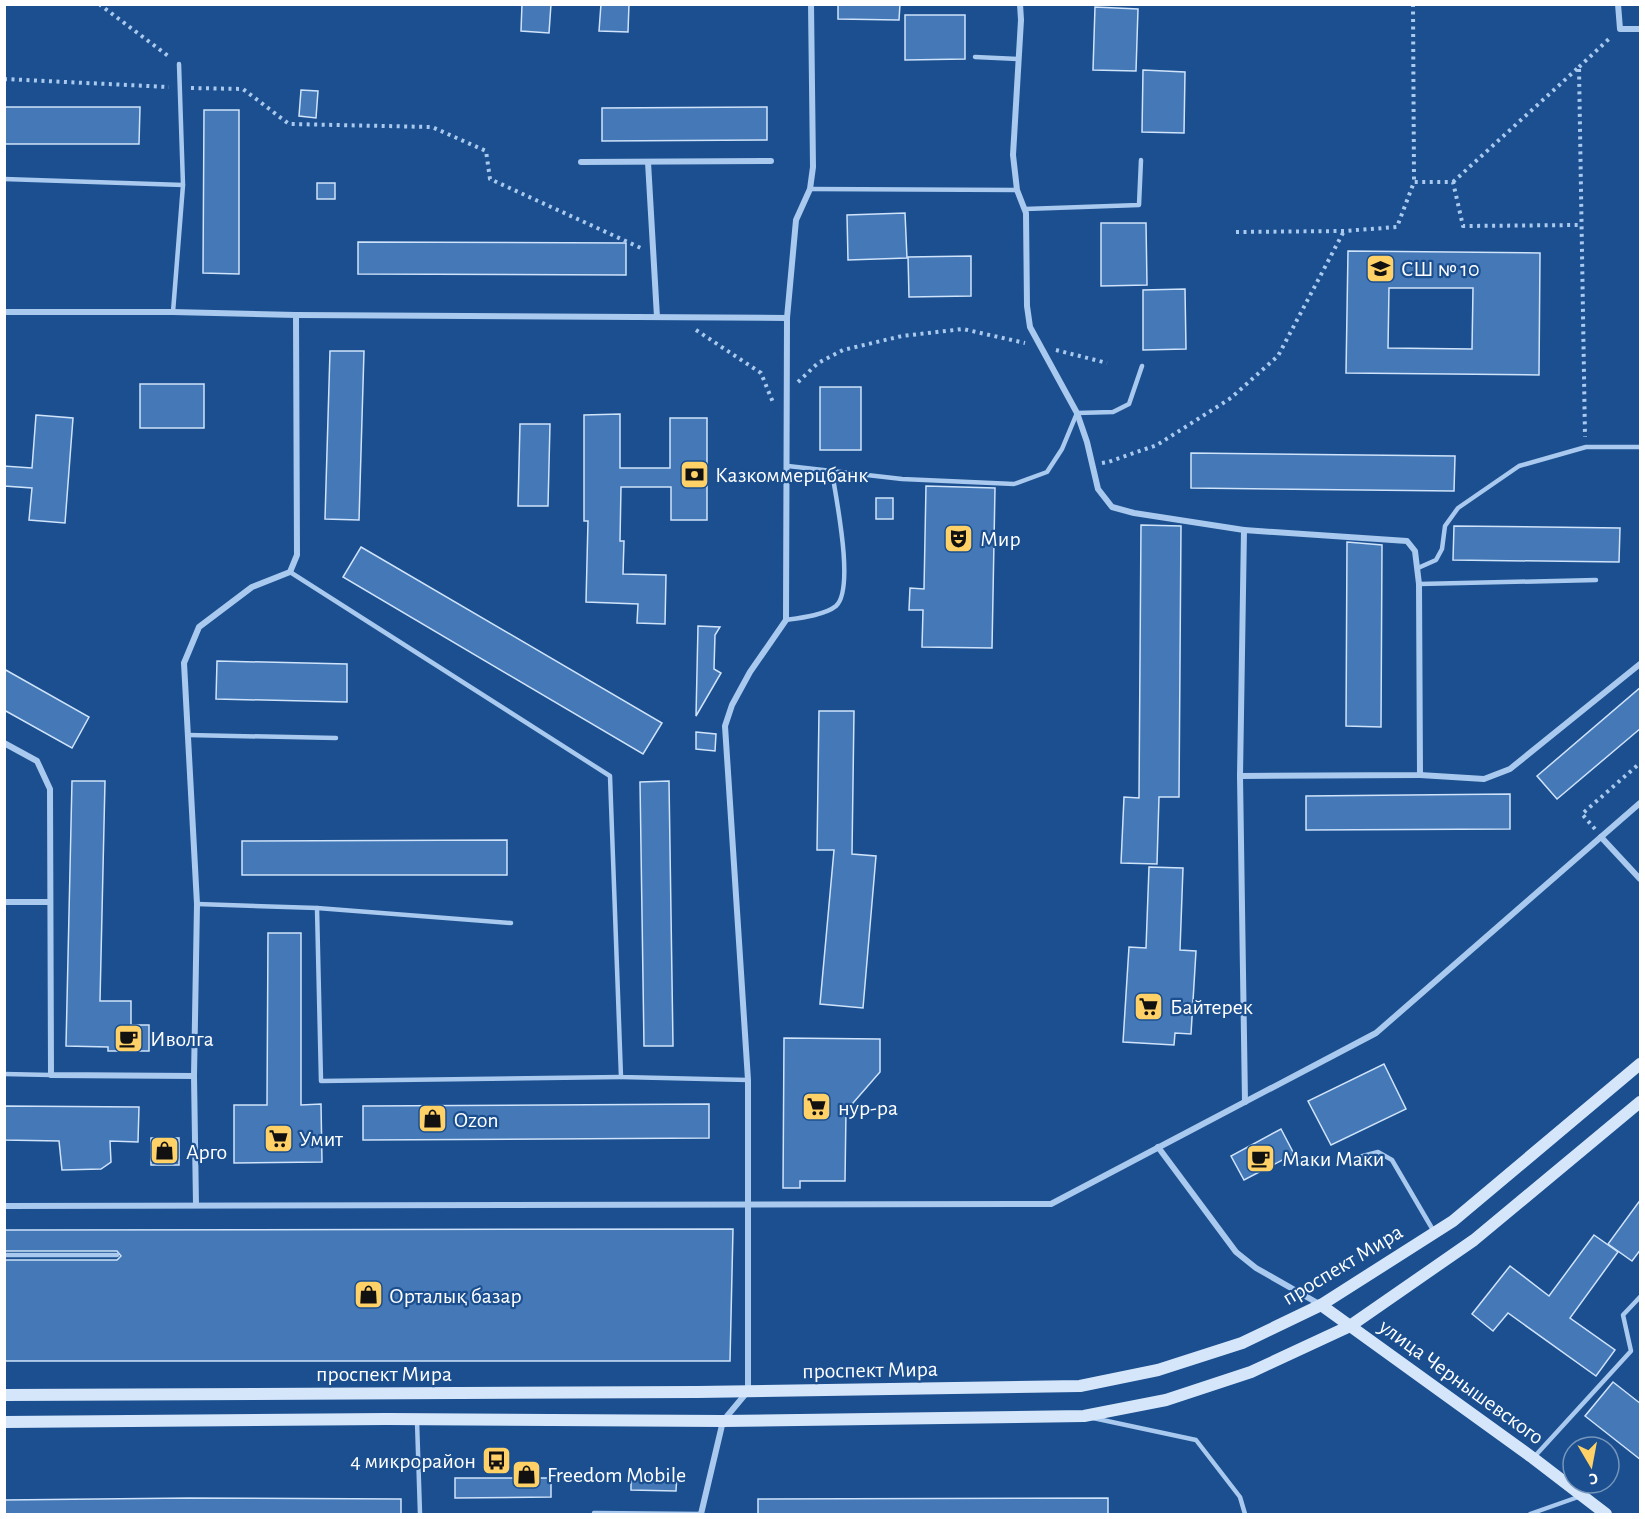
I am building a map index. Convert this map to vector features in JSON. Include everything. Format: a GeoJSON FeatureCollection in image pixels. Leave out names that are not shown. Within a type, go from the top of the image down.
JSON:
{"type":"FeatureCollection","features":[{"type":"Feature","properties":{"kind":"main road","name":"проспект Мира"},"geometry":{"type":"LineString","coordinates":[[4,1395],[748,1391],[1080,1386],[1158,1370],[1242,1343],[1321,1305],[1453,1221],[1641,1064]]}},
{"type":"Feature","properties":{"kind":"main road","name":"проспект Мира"},"geometry":{"type":"LineString","coordinates":[[4,1422],[723,1421],[1084,1416],[1166,1400],[1251,1372],[1350,1326],[1474,1240],[1641,1102]]}},
{"type":"Feature","properties":{"kind":"main road","name":"улица Чернышевского"},"geometry":{"type":"LineString","coordinates":[[1321,1305],[1533,1458],[1606,1515]]}},
{"type":"Feature","properties":{"kind":"street"},"geometry":{"type":"LineString","coordinates":[[701,1514],[723,1421],[748,1391],[748,1080],[725,726],[732,705],[750,672],[786,620],[787,318],[796,220],[810,189],[813,167],[810,4]]}},
{"type":"Feature","properties":{"kind":"street"},"geometry":{"type":"LineString","coordinates":[[1020,4],[1013,155],[1017,190],[1026,213],[1027,306],[1030,327],[1077,414],[1098,489],[1112,507],[1134,513],[1244,530],[1407,541],[1415,551],[1419,584],[1420,775]]}},
{"type":"Feature","properties":{"kind":"street"},"geometry":{"type":"LineString","coordinates":[[1618,4],[1620,29],[1641,29]]}},
{"type":"Feature","properties":{"kind":"street"},"geometry":{"type":"LineString","coordinates":[[581,162],[771,161]]}},
{"type":"Feature","properties":{"kind":"street"},"geometry":{"type":"LineString","coordinates":[[648,162],[657,317]]}},
{"type":"Feature","properties":{"kind":"street"},"geometry":{"type":"LineString","coordinates":[[4,312],[787,318]]}},
{"type":"Feature","properties":{"kind":"street"},"geometry":{"type":"LineString","coordinates":[[196,1205],[194,1076],[197,904],[184,663],[199,627],[252,587],[290,572],[297,555],[296,315]]}},
{"type":"Feature","properties":{"kind":"street"},"geometry":{"type":"LineString","coordinates":[[1244,530],[1240,776],[1245,1102]]}},
{"type":"Feature","properties":{"kind":"street"},"geometry":{"type":"LineString","coordinates":[[1240,776],[1420,775],[1484,779],[1510,770],[1641,664]]}},
{"type":"Feature","properties":{"kind":"street"},"geometry":{"type":"LineString","coordinates":[[4,743],[37,761],[51,789],[51,1075],[194,1076]]}},
{"type":"Feature","properties":{"kind":"street"},"geometry":{"type":"LineString","coordinates":[[4,1206],[1051,1204],[1376,1033],[1641,803]]}},
{"type":"Feature","properties":{"kind":"street"},"geometry":{"type":"LineString","coordinates":[[1601,837],[1641,879]]}},
{"type":"Feature","properties":{"kind":"street"},"geometry":{"type":"LineString","coordinates":[[4,902],[50,902]]}},
{"type":"Feature","properties":{"kind":"street"},"geometry":{"type":"LineString","coordinates":[[1158,1148],[1236,1252],[1256,1268],[1321,1305]]}},
{"type":"Feature","properties":{"kind":"lane"},"geometry":{"type":"LineString","coordinates":[[975,57],[1018,59]]}},
{"type":"Feature","properties":{"kind":"lane"},"geometry":{"type":"LineString","coordinates":[[173,312],[183,185],[179,64]]}},
{"type":"Feature","properties":{"kind":"lane"},"geometry":{"type":"LineString","coordinates":[[1025,209],[1139,205],[1141,160]]}},
{"type":"Feature","properties":{"kind":"lane"},"geometry":{"type":"LineString","coordinates":[[4,179],[183,185]]}},
{"type":"Feature","properties":{"kind":"lane"},"geometry":{"type":"LineString","coordinates":[[810,189],[1017,190]]}},
{"type":"Feature","properties":{"kind":"lane"},"geometry":{"type":"LineString","coordinates":[[788,466],[902,479],[1014,484],[1047,472],[1062,449],[1077,414],[1113,412],[1128,404],[1142,366]]}},
{"type":"Feature","properties":{"kind":"lane"},"geometry":{"type":"LineString","coordinates":[[1418,568],[1436,560],[1442,549],[1445,526],[1458,508],[1519,466],[1586,447],[1641,447]]}},
{"type":"Feature","properties":{"kind":"lane"},"geometry":{"type":"LineString","coordinates":[[786,620],[809,616],[835,607],[842,597],[846,578],[832,472]]}},
{"type":"Feature","properties":{"kind":"lane"},"geometry":{"type":"LineString","coordinates":[[290,572],[610,776],[621,1077]]}},
{"type":"Feature","properties":{"kind":"lane"},"geometry":{"type":"LineString","coordinates":[[1419,584],[1596,580]]}},
{"type":"Feature","properties":{"kind":"lane"},"geometry":{"type":"LineString","coordinates":[[188,735],[336,738]]}},
{"type":"Feature","properties":{"kind":"lane"},"geometry":{"type":"LineString","coordinates":[[197,904],[317,908],[511,923]]}},
{"type":"Feature","properties":{"kind":"lane"},"geometry":{"type":"LineString","coordinates":[[317,908],[321,1081],[621,1077],[748,1080]]}},
{"type":"Feature","properties":{"kind":"lane"},"geometry":{"type":"LineString","coordinates":[[4,1074],[51,1075]]}},
{"type":"Feature","properties":{"kind":"lane"},"geometry":{"type":"LineString","coordinates":[[1355,1158],[1378,1152],[1392,1161],[1435,1233]]}},
{"type":"Feature","properties":{"kind":"lane"},"geometry":{"type":"LineString","coordinates":[[4,1255],[117,1255]]}},
{"type":"Feature","properties":{"kind":"lane"},"geometry":{"type":"LineString","coordinates":[[1533,1458],[1631,1351],[1623,1315],[1641,1296]]}},
{"type":"Feature","properties":{"kind":"lane"},"geometry":{"type":"LineString","coordinates":[[1084,1416],[1196,1440],[1240,1497],[1245,1515]]}},
{"type":"Feature","properties":{"kind":"lane"},"geometry":{"type":"LineString","coordinates":[[417,1421],[420,1515]]}},
{"type":"Feature","properties":{"kind":"lane"},"geometry":{"type":"LineString","coordinates":[[1530,1515],[1582,1496]]}},
{"type":"Feature","properties":{"kind":"lane"},"geometry":{"type":"LineString","coordinates":[[594,1513],[701,1514]]}},
{"type":"Feature","properties":{"kind":"path"},"geometry":{"type":"LineString","coordinates":[[99,4],[179,64]]}},
{"type":"Feature","properties":{"kind":"path"},"geometry":{"type":"LineString","coordinates":[[1236,232],[1397,228],[1414,182],[1413,4]]}},
{"type":"Feature","properties":{"kind":"path"},"geometry":{"type":"LineString","coordinates":[[1414,182],[1453,182],[1620,29]]}},
{"type":"Feature","properties":{"kind":"path"},"geometry":{"type":"LineString","coordinates":[[1579,67],[1586,447]]}},
{"type":"Feature","properties":{"kind":"path"},"geometry":{"type":"LineString","coordinates":[[4,79],[243,89],[289,124],[432,127],[486,151],[490,179],[652,253]]}},
{"type":"Feature","properties":{"kind":"path"},"geometry":{"type":"LineString","coordinates":[[1453,182],[1463,226],[1581,225]]}},
{"type":"Feature","properties":{"kind":"path"},"geometry":{"type":"LineString","coordinates":[[1092,464],[1108,462],[1157,445],[1231,398],[1278,356],[1344,231]]}},
{"type":"Feature","properties":{"kind":"path"},"geometry":{"type":"LineString","coordinates":[[675,317],[761,373],[787,435]]}},
{"type":"Feature","properties":{"kind":"path"},"geometry":{"type":"LineString","coordinates":[[787,393],[818,363],[843,350],[902,336],[963,329],[1107,363]]}},
{"type":"Feature","properties":{"kind":"path"},"geometry":{"type":"LineString","coordinates":[[1601,837],[1581,814],[1641,763]]}},
{"type":"Feature","properties":{"kind":"building"},"geometry":{"type":"Polygon","coordinates":[[[522,4],[551,4],[549,33],[521,31],[522,4]]]}},
{"type":"Feature","properties":{"kind":"building"},"geometry":{"type":"Polygon","coordinates":[[[601,4],[629,4],[628,32],[599,31],[601,4]]]}},
{"type":"Feature","properties":{"kind":"building"},"geometry":{"type":"Polygon","coordinates":[[[838,4],[900,4],[899,20],[838,19],[838,4]]]}},
{"type":"Feature","properties":{"kind":"building"},"geometry":{"type":"Polygon","coordinates":[[[1095,7],[1138,9],[1136,71],[1093,70],[1095,7]]]}},
{"type":"Feature","properties":{"kind":"building"},"geometry":{"type":"Polygon","coordinates":[[[905,15],[965,15],[965,59],[905,60],[905,15]]]}},
{"type":"Feature","properties":{"kind":"building"},"geometry":{"type":"Polygon","coordinates":[[[1143,70],[1185,72],[1184,133],[1142,132],[1143,70]]]}},
{"type":"Feature","properties":{"kind":"building"},"geometry":{"type":"Polygon","coordinates":[[[301,90],[318,91],[316,118],[299,116],[301,90]]]}},
{"type":"Feature","properties":{"kind":"building"},"geometry":{"type":"Polygon","coordinates":[[[4,107],[140,107],[139,144],[4,144],[4,107]]]}},
{"type":"Feature","properties":{"kind":"building"},"geometry":{"type":"Polygon","coordinates":[[[767,107],[767,140],[602,141],[602,108],[767,107]]]}},
{"type":"Feature","properties":{"kind":"building"},"geometry":{"type":"Polygon","coordinates":[[[204,110],[239,110],[239,274],[203,273],[204,110]]]}},
{"type":"Feature","properties":{"kind":"building"},"geometry":{"type":"Polygon","coordinates":[[[317,183],[335,183],[335,199],[317,199],[317,183]]]}},
{"type":"Feature","properties":{"kind":"building"},"geometry":{"type":"Polygon","coordinates":[[[905,213],[907,258],[848,260],[847,215],[905,213]]]}},
{"type":"Feature","properties":{"kind":"building"},"geometry":{"type":"Polygon","coordinates":[[[1101,223],[1146,223],[1147,285],[1101,286],[1101,223]]]}},
{"type":"Feature","properties":{"kind":"building"},"geometry":{"type":"Polygon","coordinates":[[[358,242],[626,243],[626,275],[358,274],[358,242]]]}},
{"type":"Feature","properties":{"kind":"building"},"geometry":{"type":"Polygon","coordinates":[[[1348,251],[1540,253],[1539,375],[1346,373],[1348,251]],[[1389,288],[1388,348],[1472,349],[1473,288],[1389,288]]]}},
{"type":"Feature","properties":{"kind":"building"},"geometry":{"type":"Polygon","coordinates":[[[971,256],[971,296],[909,297],[908,257],[971,256]]]}},
{"type":"Feature","properties":{"kind":"building"},"geometry":{"type":"Polygon","coordinates":[[[1185,289],[1186,349],[1143,350],[1143,290],[1185,289]]]}},
{"type":"Feature","properties":{"kind":"building"},"geometry":{"type":"Polygon","coordinates":[[[330,351],[364,351],[359,520],[325,519],[330,351]]]}},
{"type":"Feature","properties":{"kind":"building"},"geometry":{"type":"Polygon","coordinates":[[[140,384],[204,384],[204,428],[140,428],[140,384]]]}},
{"type":"Feature","properties":{"kind":"building"},"geometry":{"type":"Polygon","coordinates":[[[820,387],[861,387],[861,450],[820,450],[820,387]]]}},
{"type":"Feature","properties":{"kind":"building"},"geometry":{"type":"Polygon","coordinates":[[[620,414],[620,468],[670,468],[670,418],[707,418],[707,520],[671,520],[671,487],[621,487],[620,541],[624,541],[623,574],[666,575],[665,624],[637,623],[638,604],[586,602],[588,521],[584,521],[584,415],[620,414]]]}},
{"type":"Feature","properties":{"kind":"building"},"geometry":{"type":"Polygon","coordinates":[[[36,415],[73,418],[65,523],[29,520],[32,488],[4,486],[4,466],[32,468],[36,415]]]}},
{"type":"Feature","properties":{"kind":"building"},"geometry":{"type":"Polygon","coordinates":[[[520,424],[550,424],[548,506],[518,506],[520,424]]]}},
{"type":"Feature","properties":{"kind":"building"},"geometry":{"type":"Polygon","coordinates":[[[1191,453],[1455,456],[1454,491],[1191,488],[1191,453]]]}},
{"type":"Feature","properties":{"kind":"building","name":"Мир"},"geometry":{"type":"Polygon","coordinates":[[[926,486],[995,488],[992,648],[922,647],[923,610],[909,610],[910,588],[924,589],[926,486]]]}},
{"type":"Feature","properties":{"kind":"building"},"geometry":{"type":"Polygon","coordinates":[[[876,498],[893,498],[893,519],[876,519],[876,498]]]}},
{"type":"Feature","properties":{"kind":"building"},"geometry":{"type":"Polygon","coordinates":[[[1141,525],[1181,526],[1179,797],[1159,797],[1157,864],[1121,863],[1124,797],[1139,798],[1141,525]]]}},
{"type":"Feature","properties":{"kind":"building"},"geometry":{"type":"Polygon","coordinates":[[[1454,526],[1620,528],[1619,562],[1453,560],[1454,526]]]}},
{"type":"Feature","properties":{"kind":"building"},"geometry":{"type":"Polygon","coordinates":[[[1347,542],[1382,545],[1381,727],[1346,726],[1347,542]]]}},
{"type":"Feature","properties":{"kind":"building"},"geometry":{"type":"Polygon","coordinates":[[[361,547],[662,723],[643,754],[343,577],[361,547]]]}},
{"type":"Feature","properties":{"kind":"building"},"geometry":{"type":"Polygon","coordinates":[[[698,626],[720,627],[715,635],[714,669],[721,673],[696,716],[698,626]]]}},
{"type":"Feature","properties":{"kind":"building"},"geometry":{"type":"Polygon","coordinates":[[[217,661],[347,664],[347,702],[216,699],[217,661]]]}},
{"type":"Feature","properties":{"kind":"building"},"geometry":{"type":"Polygon","coordinates":[[[4,669],[89,717],[72,748],[4,710],[4,669]]]}},
{"type":"Feature","properties":{"kind":"building"},"geometry":{"type":"Polygon","coordinates":[[[1641,687],[1641,728],[1557,799],[1537,776],[1641,687]]]}},
{"type":"Feature","properties":{"kind":"building"},"geometry":{"type":"Polygon","coordinates":[[[819,711],[854,711],[852,854],[876,856],[863,1008],[820,1004],[834,850],[817,850],[819,711]]]}},
{"type":"Feature","properties":{"kind":"building"},"geometry":{"type":"Polygon","coordinates":[[[696,732],[716,734],[715,751],[696,749],[696,732]]]}},
{"type":"Feature","properties":{"kind":"building"},"geometry":{"type":"Polygon","coordinates":[[[72,781],[105,781],[100,1001],[131,1001],[131,1025],[149,1025],[149,1051],[108,1051],[108,1047],[66,1046],[72,781]]]}},
{"type":"Feature","properties":{"kind":"building"},"geometry":{"type":"Polygon","coordinates":[[[669,781],[673,1046],[644,1046],[640,782],[669,781]]]}},
{"type":"Feature","properties":{"kind":"building"},"geometry":{"type":"Polygon","coordinates":[[[1510,794],[1510,829],[1306,830],[1306,796],[1510,794]]]}},
{"type":"Feature","properties":{"kind":"building"},"geometry":{"type":"Polygon","coordinates":[[[507,840],[507,875],[242,875],[242,841],[507,840]]]}},
{"type":"Feature","properties":{"kind":"building"},"geometry":{"type":"Polygon","coordinates":[[[1149,867],[1183,868],[1180,950],[1196,951],[1191,1034],[1175,1033],[1174,1045],[1123,1042],[1129,947],[1146,948],[1149,867]]]}},
{"type":"Feature","properties":{"kind":"building"},"geometry":{"type":"Polygon","coordinates":[[[268,933],[301,933],[301,1105],[321,1104],[322,1162],[234,1163],[234,1105],[267,1105],[268,933]]]}},
{"type":"Feature","properties":{"kind":"building"},"geometry":{"type":"Polygon","coordinates":[[[784,1038],[880,1039],[880,1072],[846,1111],[845,1181],[800,1181],[800,1188],[783,1188],[784,1038]]]}},
{"type":"Feature","properties":{"kind":"building"},"geometry":{"type":"Polygon","coordinates":[[[1384,1064],[1406,1109],[1331,1145],[1308,1101],[1384,1064]]]}},
{"type":"Feature","properties":{"kind":"building"},"geometry":{"type":"Polygon","coordinates":[[[709,1104],[709,1138],[363,1140],[363,1106],[709,1104]]]}},
{"type":"Feature","properties":{"kind":"building"},"geometry":{"type":"Polygon","coordinates":[[[4,1106],[139,1107],[138,1142],[110,1141],[111,1162],[101,1169],[62,1170],[59,1141],[4,1140],[4,1106]]]}},
{"type":"Feature","properties":{"kind":"building"},"geometry":{"type":"Polygon","coordinates":[[[1281,1129],[1294,1154],[1244,1180],[1231,1156],[1281,1129]]]}},
{"type":"Feature","properties":{"kind":"building","name":"Арго"},"geometry":{"type":"Polygon","coordinates":[[[151,1138],[179,1138],[179,1165],[151,1165],[151,1138]]]}},
{"type":"Feature","properties":{"kind":"building"},"geometry":{"type":"Polygon","coordinates":[[[1641,1199],[1641,1249],[1632,1261],[1608,1244],[1641,1199]]]}},
{"type":"Feature","properties":{"kind":"building","name":"Орталық базар"},"geometry":{"type":"Polygon","coordinates":[[[733,1229],[730,1361],[4,1361],[4,1260],[117,1260],[121,1256],[117,1251],[4,1251],[4,1230],[733,1229]]]}},
{"type":"Feature","properties":{"kind":"building"},"geometry":{"type":"Polygon","coordinates":[[[1594,1235],[1618,1252],[1570,1318],[1615,1350],[1596,1376],[1508,1313],[1493,1331],[1472,1314],[1510,1266],[1549,1296],[1594,1235]]]}},
{"type":"Feature","properties":{"kind":"building"},"geometry":{"type":"Polygon","coordinates":[[[1613,1382],[1641,1404],[1641,1460],[1621,1444],[1621,1435],[1609,1435],[1585,1416],[1613,1382]]]}},
{"type":"Feature","properties":{"kind":"building"},"geometry":{"type":"Polygon","coordinates":[[[631,1473],[677,1474],[676,1491],[631,1490],[631,1473]]]}},
{"type":"Feature","properties":{"kind":"building"},"geometry":{"type":"Polygon","coordinates":[[[455,1478],[551,1478],[551,1497],[455,1498],[455,1478]]]}},
{"type":"Feature","properties":{"kind":"building"},"geometry":{"type":"Polygon","coordinates":[[[1108,1498],[1108,1515],[758,1515],[758,1499],[1108,1498]]]}},
{"type":"Feature","properties":{"kind":"building"},"geometry":{"type":"Polygon","coordinates":[[[401,1499],[401,1515],[4,1515],[4,1500],[401,1499]]]}},
{"type":"Feature","properties":{"kind":"place","name":"СШ № 10"},"geometry":{"type":"Point","coordinates":[1380,268]}},
{"type":"Feature","properties":{"kind":"place","name":"Казкоммерцбанк"},"geometry":{"type":"Point","coordinates":[694,474]}},
{"type":"Feature","properties":{"kind":"place","name":"Мир"},"geometry":{"type":"Point","coordinates":[959,538]}},
{"type":"Feature","properties":{"kind":"place","name":"Байтерек"},"geometry":{"type":"Point","coordinates":[1149,1006]}},
{"type":"Feature","properties":{"kind":"place","name":"Иволга"},"geometry":{"type":"Point","coordinates":[129,1038]}},
{"type":"Feature","properties":{"kind":"place","name":"нур-ра"},"geometry":{"type":"Point","coordinates":[817,1107]}},
{"type":"Feature","properties":{"kind":"place","name":"Ozon"},"geometry":{"type":"Point","coordinates":[433,1119]}},
{"type":"Feature","properties":{"kind":"place","name":"Умит"},"geometry":{"type":"Point","coordinates":[278,1138]}},
{"type":"Feature","properties":{"kind":"place","name":"Арго"},"geometry":{"type":"Point","coordinates":[165,1151]}},
{"type":"Feature","properties":{"kind":"place","name":"Маки Маки"},"geometry":{"type":"Point","coordinates":[1261,1158]}},
{"type":"Feature","properties":{"kind":"place","name":"Орталық базар"},"geometry":{"type":"Point","coordinates":[368,1295]}},
{"type":"Feature","properties":{"kind":"place","name":"4 микрорайон"},"geometry":{"type":"Point","coordinates":[497,1460]}},
{"type":"Feature","properties":{"kind":"place","name":"Freedom Mobile"},"geometry":{"type":"Point","coordinates":[526,1474]}}]}
